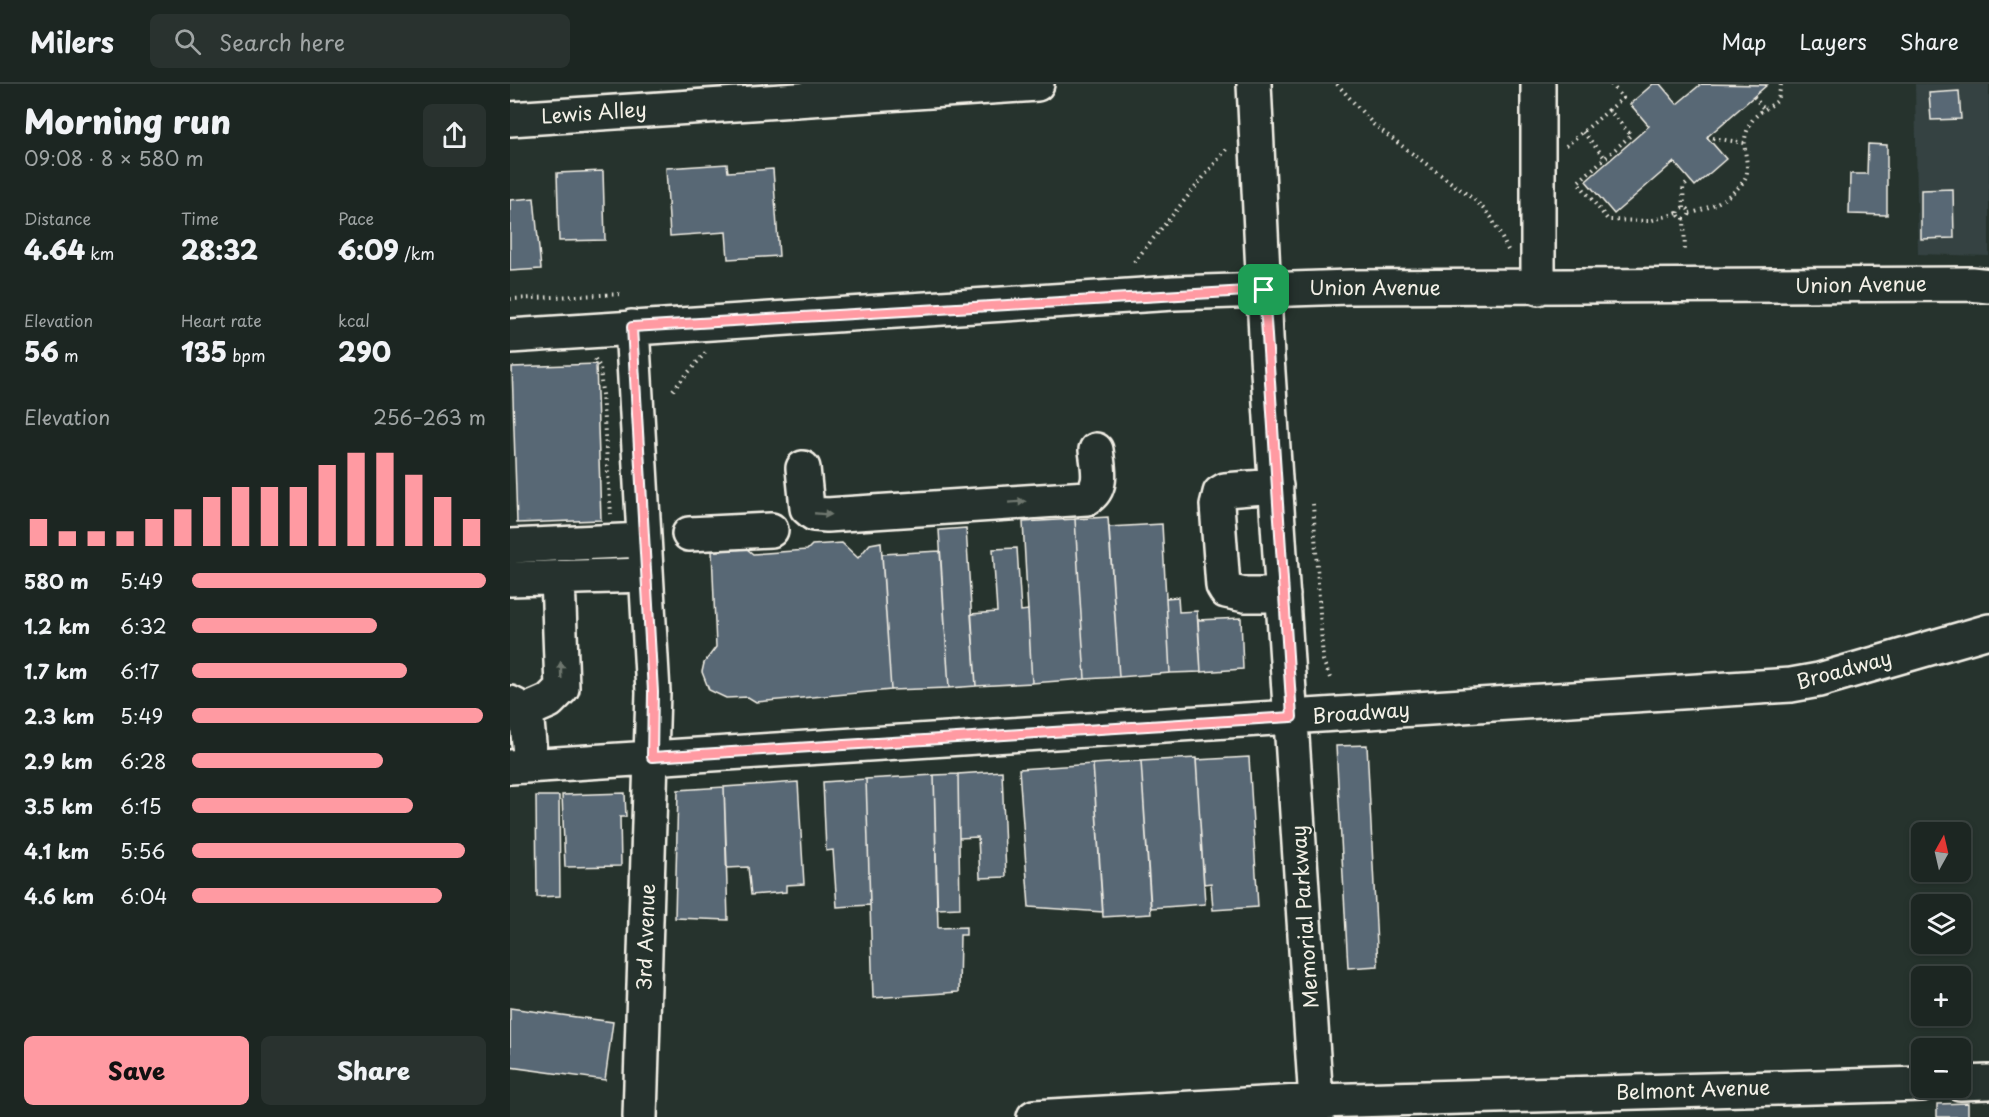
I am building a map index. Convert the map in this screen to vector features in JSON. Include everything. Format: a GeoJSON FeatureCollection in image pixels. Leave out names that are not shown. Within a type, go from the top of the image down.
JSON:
{"type":"FeatureCollection","features":[{"type":"Feature","properties":{"kind":"street","name":"Lewis Alley"},"geometry":{"type":"LineString","coordinates":[[510,119],[1037,84]]}},
{"type":"Feature","properties":{"kind":"street","name":"Memorial Parkway"},"geometry":{"type":"LineString","coordinates":[[1254,84],[1276,486],[1317,1109]]}},
{"type":"Feature","properties":{"kind":"street"},"geometry":{"type":"LineString","coordinates":[[1538,84],[1538,288]]}},
{"type":"Feature","properties":{"kind":"street","name":"Union Avenue"},"geometry":{"type":"LineString","coordinates":[[510,336],[1264,290],[1350,287],[1538,288],[1959,284],[1989,286]]}},
{"type":"Feature","properties":{"kind":"street","name":"3rd Avenue"},"geometry":{"type":"LineString","coordinates":[[632,327],[653,692],[640,1117]]}},
{"type":"Feature","properties":{"kind":"street"},"geometry":{"type":"LineString","coordinates":[[803,468],[807,508],[814,513],[827,515],[1086,498],[1094,494],[1098,486],[1096,450]]}},
{"type":"Feature","properties":{"kind":"street"},"geometry":{"type":"LineString","coordinates":[[1276,486],[1225,490],[1217,498],[1223,586],[1232,594],[1283,595]]}},
{"type":"Feature","properties":{"kind":"street"},"geometry":{"type":"LineString","coordinates":[[689,534],[771,530]]}},
{"type":"Feature","properties":{"kind":"street"},"geometry":{"type":"LineString","coordinates":[[510,546],[644,540]]}},
{"type":"Feature","properties":{"kind":"street"},"geometry":{"type":"LineString","coordinates":[[510,579],[646,575]]}},
{"type":"Feature","properties":{"kind":"street"},"geometry":{"type":"LineString","coordinates":[[520,766],[518,707],[549,701],[562,688],[558,578]]}},
{"type":"Feature","properties":{"kind":"street","name":"Broadway"},"geometry":{"type":"LineString","coordinates":[[520,766],[1791,685],[1830,678],[1989,631]]}},
{"type":"Feature","properties":{"kind":"street"},"geometry":{"type":"LineString","coordinates":[[1971,1083],[1989,1082]]}},
{"type":"Feature","properties":{"kind":"street","name":"Belmont Avenue"},"geometry":{"type":"LineString","coordinates":[[1034,1117],[1317,1109],[1911,1084]]}},
{"type":"Feature","properties":{"kind":"path"},"geometry":{"type":"LineString","coordinates":[[1337,84],[1374,124],[1476,201],[1491,217],[1508,250]]}},
{"type":"Feature","properties":{"kind":"path"},"geometry":{"type":"LineString","coordinates":[[1566,158],[1566,147],[1623,98],[1611,84]]}},
{"type":"Feature","properties":{"kind":"path"},"geometry":{"type":"LineString","coordinates":[[1684,252],[1684,218],[1689,213],[1717,204],[1745,178],[1748,170],[1744,143],[1751,122],[1764,109],[1778,100],[1781,84]]}},
{"type":"Feature","properties":{"kind":"path"},"geometry":{"type":"LineString","coordinates":[[1754,97],[1764,109]]}},
{"type":"Feature","properties":{"kind":"path"},"geometry":{"type":"LineString","coordinates":[[1578,182],[1631,135],[1609,110]]}},
{"type":"Feature","properties":{"kind":"path"},"geometry":{"type":"LineString","coordinates":[[1583,132],[1605,158]]}},
{"type":"Feature","properties":{"kind":"path"},"geometry":{"type":"LineString","coordinates":[[1707,137],[1744,143]]}},
{"type":"Feature","properties":{"kind":"path"},"geometry":{"type":"LineString","coordinates":[[1134,262],[1231,143]]}},
{"type":"Feature","properties":{"kind":"path"},"geometry":{"type":"LineString","coordinates":[[1566,180],[1578,182],[1608,220],[1649,221],[1678,213],[1684,208]]}},
{"type":"Feature","properties":{"kind":"path"},"geometry":{"type":"LineString","coordinates":[[1689,213],[1684,208],[1683,187],[1690,180]]}},
{"type":"Feature","properties":{"kind":"path"},"geometry":{"type":"LineString","coordinates":[[1678,213],[1684,218]]}},
{"type":"Feature","properties":{"kind":"path"},"geometry":{"type":"LineString","coordinates":[[510,299],[622,294]]}},
{"type":"Feature","properties":{"kind":"path"},"geometry":{"type":"LineString","coordinates":[[673,390],[708,351]]}},
{"type":"Feature","properties":{"kind":"path"},"geometry":{"type":"LineString","coordinates":[[594,359],[600,367],[609,511],[614,518]]}},
{"type":"Feature","properties":{"kind":"path"},"geometry":{"type":"LineString","coordinates":[[1312,504],[1323,660],[1330,678]]}},
{"type":"Feature","properties":{"kind":"shaded area"},"geometry":{"type":"Polygon","coordinates":[[[1915,84],[1989,84],[1989,256],[1918,254],[1915,84]]]}},
{"type":"Feature","properties":{"kind":"building"},"geometry":{"type":"Polygon","coordinates":[[[1653,84],[1660,84],[1677,104],[1701,84],[1767,85],[1707,137],[1726,159],[1695,186],[1674,162],[1614,214],[1586,181],[1649,126],[1630,104],[1653,84]]]}},
{"type":"Feature","properties":{"kind":"building"},"geometry":{"type":"Polygon","coordinates":[[[1959,91],[1961,119],[1931,120],[1929,93],[1959,91]]]}},
{"type":"Feature","properties":{"kind":"building"},"geometry":{"type":"Polygon","coordinates":[[[1868,144],[1887,145],[1887,215],[1849,214],[1850,174],[1867,174],[1868,144]]]}},
{"type":"Feature","properties":{"kind":"building"},"geometry":{"type":"Polygon","coordinates":[[[727,164],[728,172],[773,169],[779,256],[728,259],[726,232],[670,236],[666,168],[727,164]]]}},
{"type":"Feature","properties":{"kind":"building"},"geometry":{"type":"Polygon","coordinates":[[[603,171],[605,240],[559,241],[557,173],[603,171]]]}},
{"type":"Feature","properties":{"kind":"building"},"geometry":{"type":"Polygon","coordinates":[[[1953,189],[1954,238],[1921,239],[1921,190],[1953,189]]]}},
{"type":"Feature","properties":{"kind":"building"},"geometry":{"type":"Polygon","coordinates":[[[534,198],[541,269],[510,271],[510,200],[534,198]]]}},
{"type":"Feature","properties":{"kind":"building"},"geometry":{"type":"Polygon","coordinates":[[[596,364],[601,520],[517,523],[512,367],[596,364]]]}},
{"type":"Feature","properties":{"kind":"building"},"geometry":{"type":"Polygon","coordinates":[[[1108,517],[1119,677],[1085,679],[1075,519],[1108,517]]]}},
{"type":"Feature","properties":{"kind":"building"},"geometry":{"type":"Polygon","coordinates":[[[1075,519],[1085,679],[1032,683],[1023,522],[1075,519]]]}},
{"type":"Feature","properties":{"kind":"building"},"geometry":{"type":"Polygon","coordinates":[[[1162,524],[1170,673],[1119,677],[1109,527],[1162,524]]]}},
{"type":"Feature","properties":{"kind":"building"},"geometry":{"type":"Polygon","coordinates":[[[966,528],[976,686],[949,688],[939,530],[966,528]]]}},
{"type":"Feature","properties":{"kind":"building"},"geometry":{"type":"Polygon","coordinates":[[[881,542],[891,690],[756,702],[748,697],[726,698],[709,690],[702,672],[704,663],[716,647],[712,551],[747,549],[753,554],[807,550],[812,545],[842,543],[858,558],[870,544],[881,542]]]}},
{"type":"Feature","properties":{"kind":"building"},"geometry":{"type":"Polygon","coordinates":[[[1017,548],[1021,611],[1028,610],[1032,683],[976,686],[971,614],[997,612],[993,549],[1017,548]]]}},
{"type":"Feature","properties":{"kind":"building"},"geometry":{"type":"Polygon","coordinates":[[[940,551],[949,688],[891,690],[882,554],[940,551]]]}},
{"type":"Feature","properties":{"kind":"building"},"geometry":{"type":"Polygon","coordinates":[[[1178,597],[1179,612],[1197,611],[1201,672],[1170,673],[1166,598],[1178,597]]]}},
{"type":"Feature","properties":{"kind":"building"},"geometry":{"type":"Polygon","coordinates":[[[1241,618],[1243,669],[1201,672],[1198,620],[1241,618]]]}},
{"type":"Feature","properties":{"kind":"building"},"geometry":{"type":"Polygon","coordinates":[[[1367,745],[1378,966],[1348,968],[1336,746],[1367,745]]]}},
{"type":"Feature","properties":{"kind":"building"},"geometry":{"type":"Polygon","coordinates":[[[1249,757],[1258,907],[1213,910],[1211,883],[1204,884],[1196,760],[1249,757]]]}},
{"type":"Feature","properties":{"kind":"building"},"geometry":{"type":"Polygon","coordinates":[[[1196,758],[1205,904],[1151,908],[1141,761],[1196,758]]]}},
{"type":"Feature","properties":{"kind":"building"},"geometry":{"type":"Polygon","coordinates":[[[1141,761],[1151,914],[1103,917],[1093,764],[1141,761]]]}},
{"type":"Feature","properties":{"kind":"building"},"geometry":{"type":"Polygon","coordinates":[[[1093,764],[1103,912],[1029,907],[1019,769],[1093,764]]]}},
{"type":"Feature","properties":{"kind":"building"},"geometry":{"type":"Polygon","coordinates":[[[1002,771],[1006,877],[980,878],[978,837],[959,838],[958,774],[1002,771]]]}},
{"type":"Feature","properties":{"kind":"building"},"geometry":{"type":"Polygon","coordinates":[[[958,774],[960,908],[937,909],[934,775],[958,774]]]}},
{"type":"Feature","properties":{"kind":"building"},"geometry":{"type":"Polygon","coordinates":[[[934,775],[938,928],[966,927],[966,935],[960,935],[959,992],[873,998],[866,779],[934,775]]]}},
{"type":"Feature","properties":{"kind":"building"},"geometry":{"type":"Polygon","coordinates":[[[866,779],[870,905],[837,907],[833,850],[826,851],[823,782],[866,779]]]}},
{"type":"Feature","properties":{"kind":"building"},"geometry":{"type":"Polygon","coordinates":[[[798,782],[804,884],[786,885],[786,892],[751,895],[748,867],[727,868],[724,787],[798,782]]]}},
{"type":"Feature","properties":{"kind":"building"},"geometry":{"type":"Polygon","coordinates":[[[724,787],[728,920],[675,918],[678,790],[724,787]]]}},
{"type":"Feature","properties":{"kind":"building"},"geometry":{"type":"Polygon","coordinates":[[[625,793],[626,817],[620,817],[621,866],[565,867],[562,795],[625,793]]]}},
{"type":"Feature","properties":{"kind":"building"},"geometry":{"type":"Polygon","coordinates":[[[536,796],[559,796],[560,896],[537,897],[536,796]]]}},
{"type":"Feature","properties":{"kind":"building"},"geometry":{"type":"Polygon","coordinates":[[[510,1008],[613,1022],[605,1080],[510,1067],[510,1008]]]}},
{"type":"Feature","properties":{"kind":"building"},"geometry":{"type":"Polygon","coordinates":[[[1968,1103],[1968,1117],[1937,1117],[1937,1104],[1968,1103]]]}},
{"type":"Feature","properties":{"kind":"route"},"geometry":{"type":"LineString","coordinates":[[1264,290],[1292,717],[652,757],[653,692],[632,327],[1174,293],[1264,290]]}}]}
